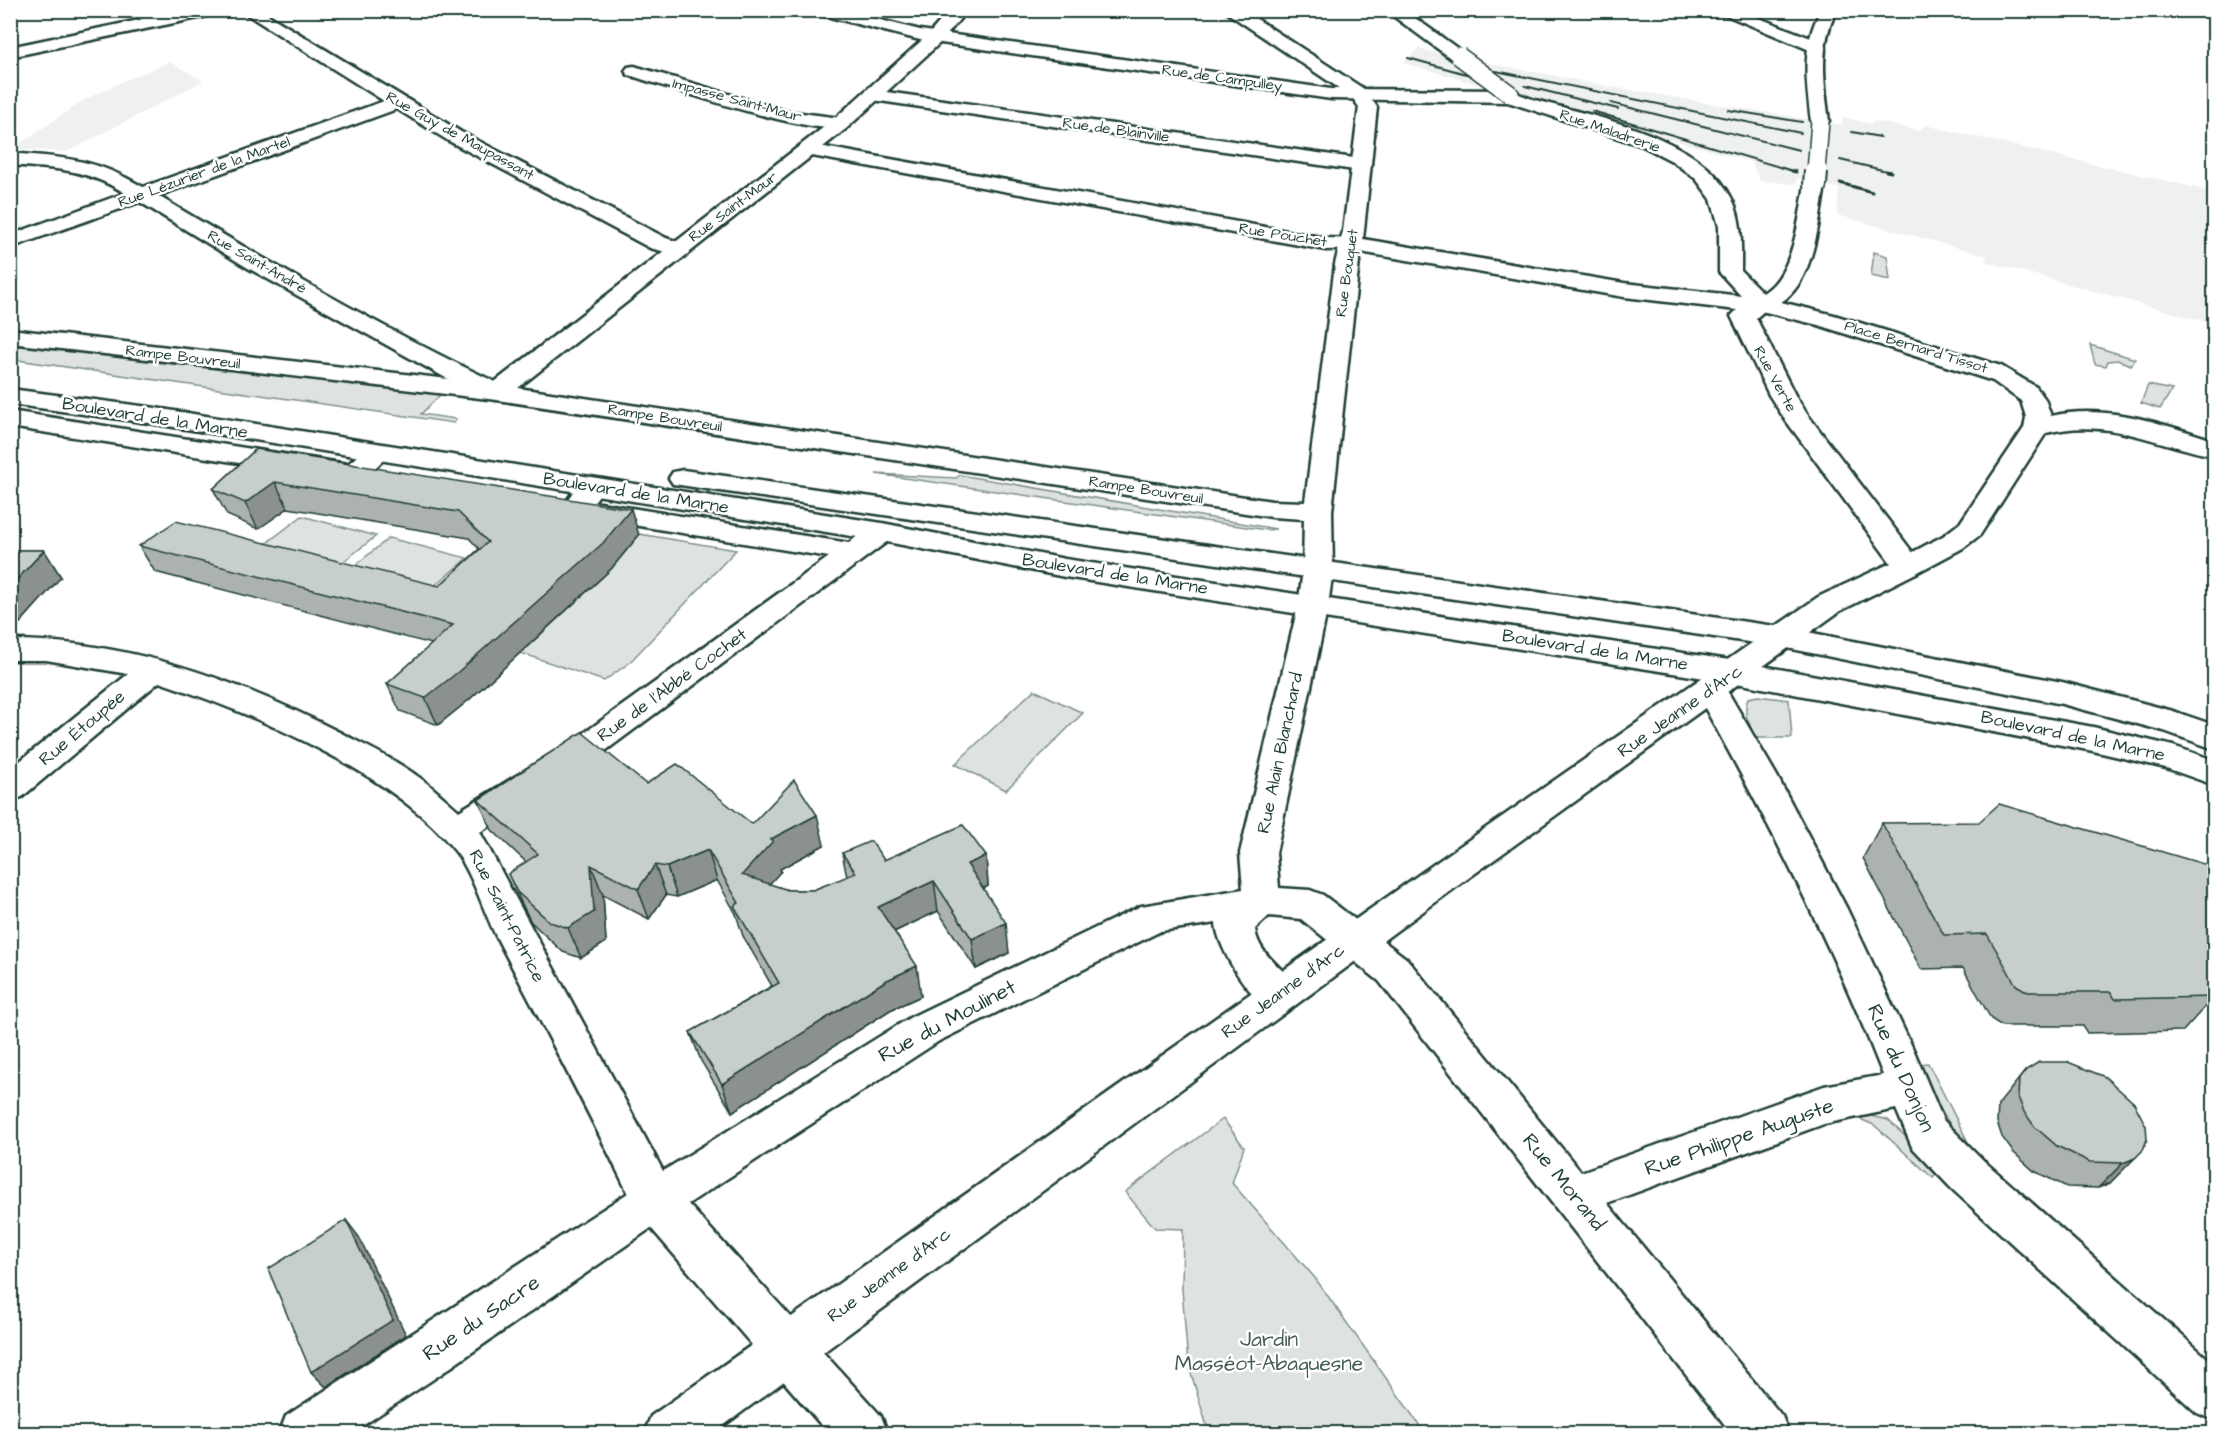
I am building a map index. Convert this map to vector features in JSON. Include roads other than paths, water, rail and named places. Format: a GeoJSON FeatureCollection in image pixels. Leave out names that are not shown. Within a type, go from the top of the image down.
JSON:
{"type":"FeatureCollection","features":[{"type":"Feature","properties":{"kind":"street"},"geometry":{"type":"LineString","coordinates":[[131,10],[157,21]]}},
{"type":"Feature","properties":{"kind":"street"},"geometry":{"type":"LineString","coordinates":[[10,52],[213,10]]}},
{"type":"Feature","properties":{"kind":"street","name":"Rue Guy de Maupassant"},"geometry":{"type":"LineString","coordinates":[[248,10],[454,136],[658,243],[677,249]]}},
{"type":"Feature","properties":{"kind":"street","name":"Rue de Campulley"},"geometry":{"type":"LineString","coordinates":[[820,10],[936,37],[1316,92],[1510,95]]}},
{"type":"Feature","properties":{"kind":"street","name":"Rue Saint-Maur"},"geometry":{"type":"LineString","coordinates":[[497,392],[677,249],[840,124],[936,37],[959,10]]}},
{"type":"Feature","properties":{"kind":"street"},"geometry":{"type":"LineString","coordinates":[[1232,10],[1358,93]]}},
{"type":"Feature","properties":{"kind":"street","name":"Rue Maladrerie"},"geometry":{"type":"LineString","coordinates":[[1393,10],[1510,95],[1656,143],[1711,181],[1730,225],[1730,272],[1761,304]]}},
{"type":"Feature","properties":{"kind":"street"},"geometry":{"type":"LineString","coordinates":[[1722,10],[1818,47]]}},
{"type":"Feature","properties":{"kind":"street"},"geometry":{"type":"LineString","coordinates":[[1818,47],[1816,35],[1829,10]]}},
{"type":"Feature","properties":{"kind":"street","name":"Rue Verte"},"geometry":{"type":"LineString","coordinates":[[1818,47],[1814,62],[1820,121],[1815,185],[1803,250],[1783,291],[1743,316],[1782,395],[1809,436],[1908,566]]}},
{"type":"Feature","properties":{"kind":"street","name":"Impasse Saint-Maur"},"geometry":{"type":"LineString","coordinates":[[634,71],[784,116],[840,124]]}},
{"type":"Feature","properties":{"kind":"street","name":"Rue Bouquet"},"geometry":{"type":"LineString","coordinates":[[1313,606],[1318,570],[1318,511],[1346,264],[1351,244],[1368,107],[1358,93]]}},
{"type":"Feature","properties":{"kind":"street","name":"Rue de Blainville"},"geometry":{"type":"LineString","coordinates":[[872,95],[1360,165]]}},
{"type":"Feature","properties":{"kind":"street","name":"Rue Lézurier de la Martel"},"geometry":{"type":"LineString","coordinates":[[10,242],[398,102]]}},
{"type":"Feature","properties":{"kind":"street","name":"Rue Pouchet"},"geometry":{"type":"LineString","coordinates":[[808,150],[1326,244],[1351,244],[1624,290],[1716,302],[1761,304]]}},
{"type":"Feature","properties":{"kind":"street","name":"Rue Saint-André"},"geometry":{"type":"LineString","coordinates":[[10,159],[94,168],[144,194],[255,263],[453,372],[497,392]]}},
{"type":"Feature","properties":{"kind":"street","name":"Place Bernard Tissot"},"geometry":{"type":"LineString","coordinates":[[1761,304],[1826,320],[2003,375],[2034,398],[2040,418],[2037,428]]}},
{"type":"Feature","properties":{"kind":"street","name":"Rampe Bouvreuil"},"geometry":{"type":"LineString","coordinates":[[10,336],[497,392],[1272,509],[1318,511]]}},
{"type":"Feature","properties":{"kind":"street","name":"Boulevard de la Marne"},"geometry":{"type":"LineString","coordinates":[[10,377],[1029,530],[1782,637],[2074,696],[2173,722],[2214,737]]}},
{"type":"Feature","properties":{"kind":"street","name":"Boulevard de la Marne"},"geometry":{"type":"LineString","coordinates":[[10,396],[376,453],[852,552]]}},
{"type":"Feature","properties":{"kind":"street","name":"Boulevard de la Marne"},"geometry":{"type":"LineString","coordinates":[[10,418],[354,473],[376,453]]}},
{"type":"Feature","properties":{"kind":"street"},"geometry":{"type":"LineString","coordinates":[[1908,566],[1937,551],[1970,529],[2037,428],[2056,422],[2097,418],[2213,448]]}},
{"type":"Feature","properties":{"kind":"street","name":"Boulevard de la Marne"},"geometry":{"type":"LineString","coordinates":[[584,497],[882,532],[1065,568],[1313,606],[1723,681],[2093,739],[2173,758],[2214,773]]}},
{"type":"Feature","properties":{"kind":"street","name":"Rue de l'Abbé Cochet"},"geometry":{"type":"LineString","coordinates":[[457,829],[585,749],[882,532]]}},
{"type":"Feature","properties":{"kind":"street","name":"Rue Jeanne d'Arc"},"geometry":{"type":"LineString","coordinates":[[669,1434],[1280,993],[1782,637],[1840,597],[1908,566]]}},
{"type":"Feature","properties":{"kind":"street","name":"Rue Alain Blanchard"},"geometry":{"type":"LineString","coordinates":[[1262,900],[1258,853],[1313,606]]}},
{"type":"Feature","properties":{"kind":"street","name":"Rue Saint-Patrice"},"geometry":{"type":"LineString","coordinates":[[10,650],[46,650],[154,669],[222,692],[324,739],[408,787],[457,829],[472,846],[514,934],[576,1045],[656,1200],[863,1434]]}},
{"type":"Feature","properties":{"kind":"street","name":"Rue Étoupée"},"geometry":{"type":"LineString","coordinates":[[10,788],[154,669]]}},
{"type":"Feature","properties":{"kind":"street","name":"Rue du Donjon"},"geometry":{"type":"LineString","coordinates":[[1723,681],[1760,776],[1828,909],[1894,1051],[1907,1089],[1927,1133],[1968,1175],[2214,1396]]}},
{"type":"Feature","properties":{"kind":"street"},"geometry":{"type":"LineString","coordinates":[[1280,993],[1240,952],[1235,937],[1235,924],[1262,900],[1310,905],[1356,939]]}},
{"type":"Feature","properties":{"kind":"street","name":"Rue du Moulinet"},"geometry":{"type":"LineString","coordinates":[[656,1200],[901,1043],[963,1009],[1154,917],[1262,900]]}},
{"type":"Feature","properties":{"kind":"street","name":"Rue Morand"},"geometry":{"type":"LineString","coordinates":[[1356,939],[1393,970],[1764,1434]]}},
{"type":"Feature","properties":{"kind":"street","name":"Rue Philippe Auguste"},"geometry":{"type":"LineString","coordinates":[[1574,1195],[1824,1105],[1907,1089]]}},
{"type":"Feature","properties":{"kind":"street","name":"Rue du Sacre"},"geometry":{"type":"LineString","coordinates":[[304,1434],[421,1359],[656,1200]]}},
{"type":"Feature","properties":{"kind":"railway"},"geometry":{"type":"LineString","coordinates":[[1408,58],[1470,75]]}},
{"type":"Feature","properties":{"kind":"railway"},"geometry":{"type":"LineString","coordinates":[[1496,71],[1801,133]]}},
{"type":"Feature","properties":{"kind":"railway"},"geometry":{"type":"LineString","coordinates":[[1525,86],[1618,109]]}},
{"type":"Feature","properties":{"kind":"railway"},"geometry":{"type":"LineString","coordinates":[[1611,103],[1799,150]]}},
{"type":"Feature","properties":{"kind":"railway"},"geometry":{"type":"LineString","coordinates":[[1728,110],[1802,122]]}},
{"type":"Feature","properties":{"kind":"railway"},"geometry":{"type":"LineString","coordinates":[[1592,111],[1796,172],[1792,171]]}},
{"type":"Feature","properties":{"kind":"railway"},"geometry":{"type":"LineString","coordinates":[[1852,132],[1880,137]]}},
{"type":"Feature","properties":{"kind":"railway"},"geometry":{"type":"LineString","coordinates":[[1840,160],[1891,172],[1886,171]]}},
{"type":"Feature","properties":{"kind":"railway"},"geometry":{"type":"LineString","coordinates":[[1840,183],[1872,192]]}},
{"type":"Feature","properties":{"kind":"park label","name":"Jardin Masséot-Abaquesne"},"geometry":{"type":"Point","coordinates":[1269,1351]}}]}
